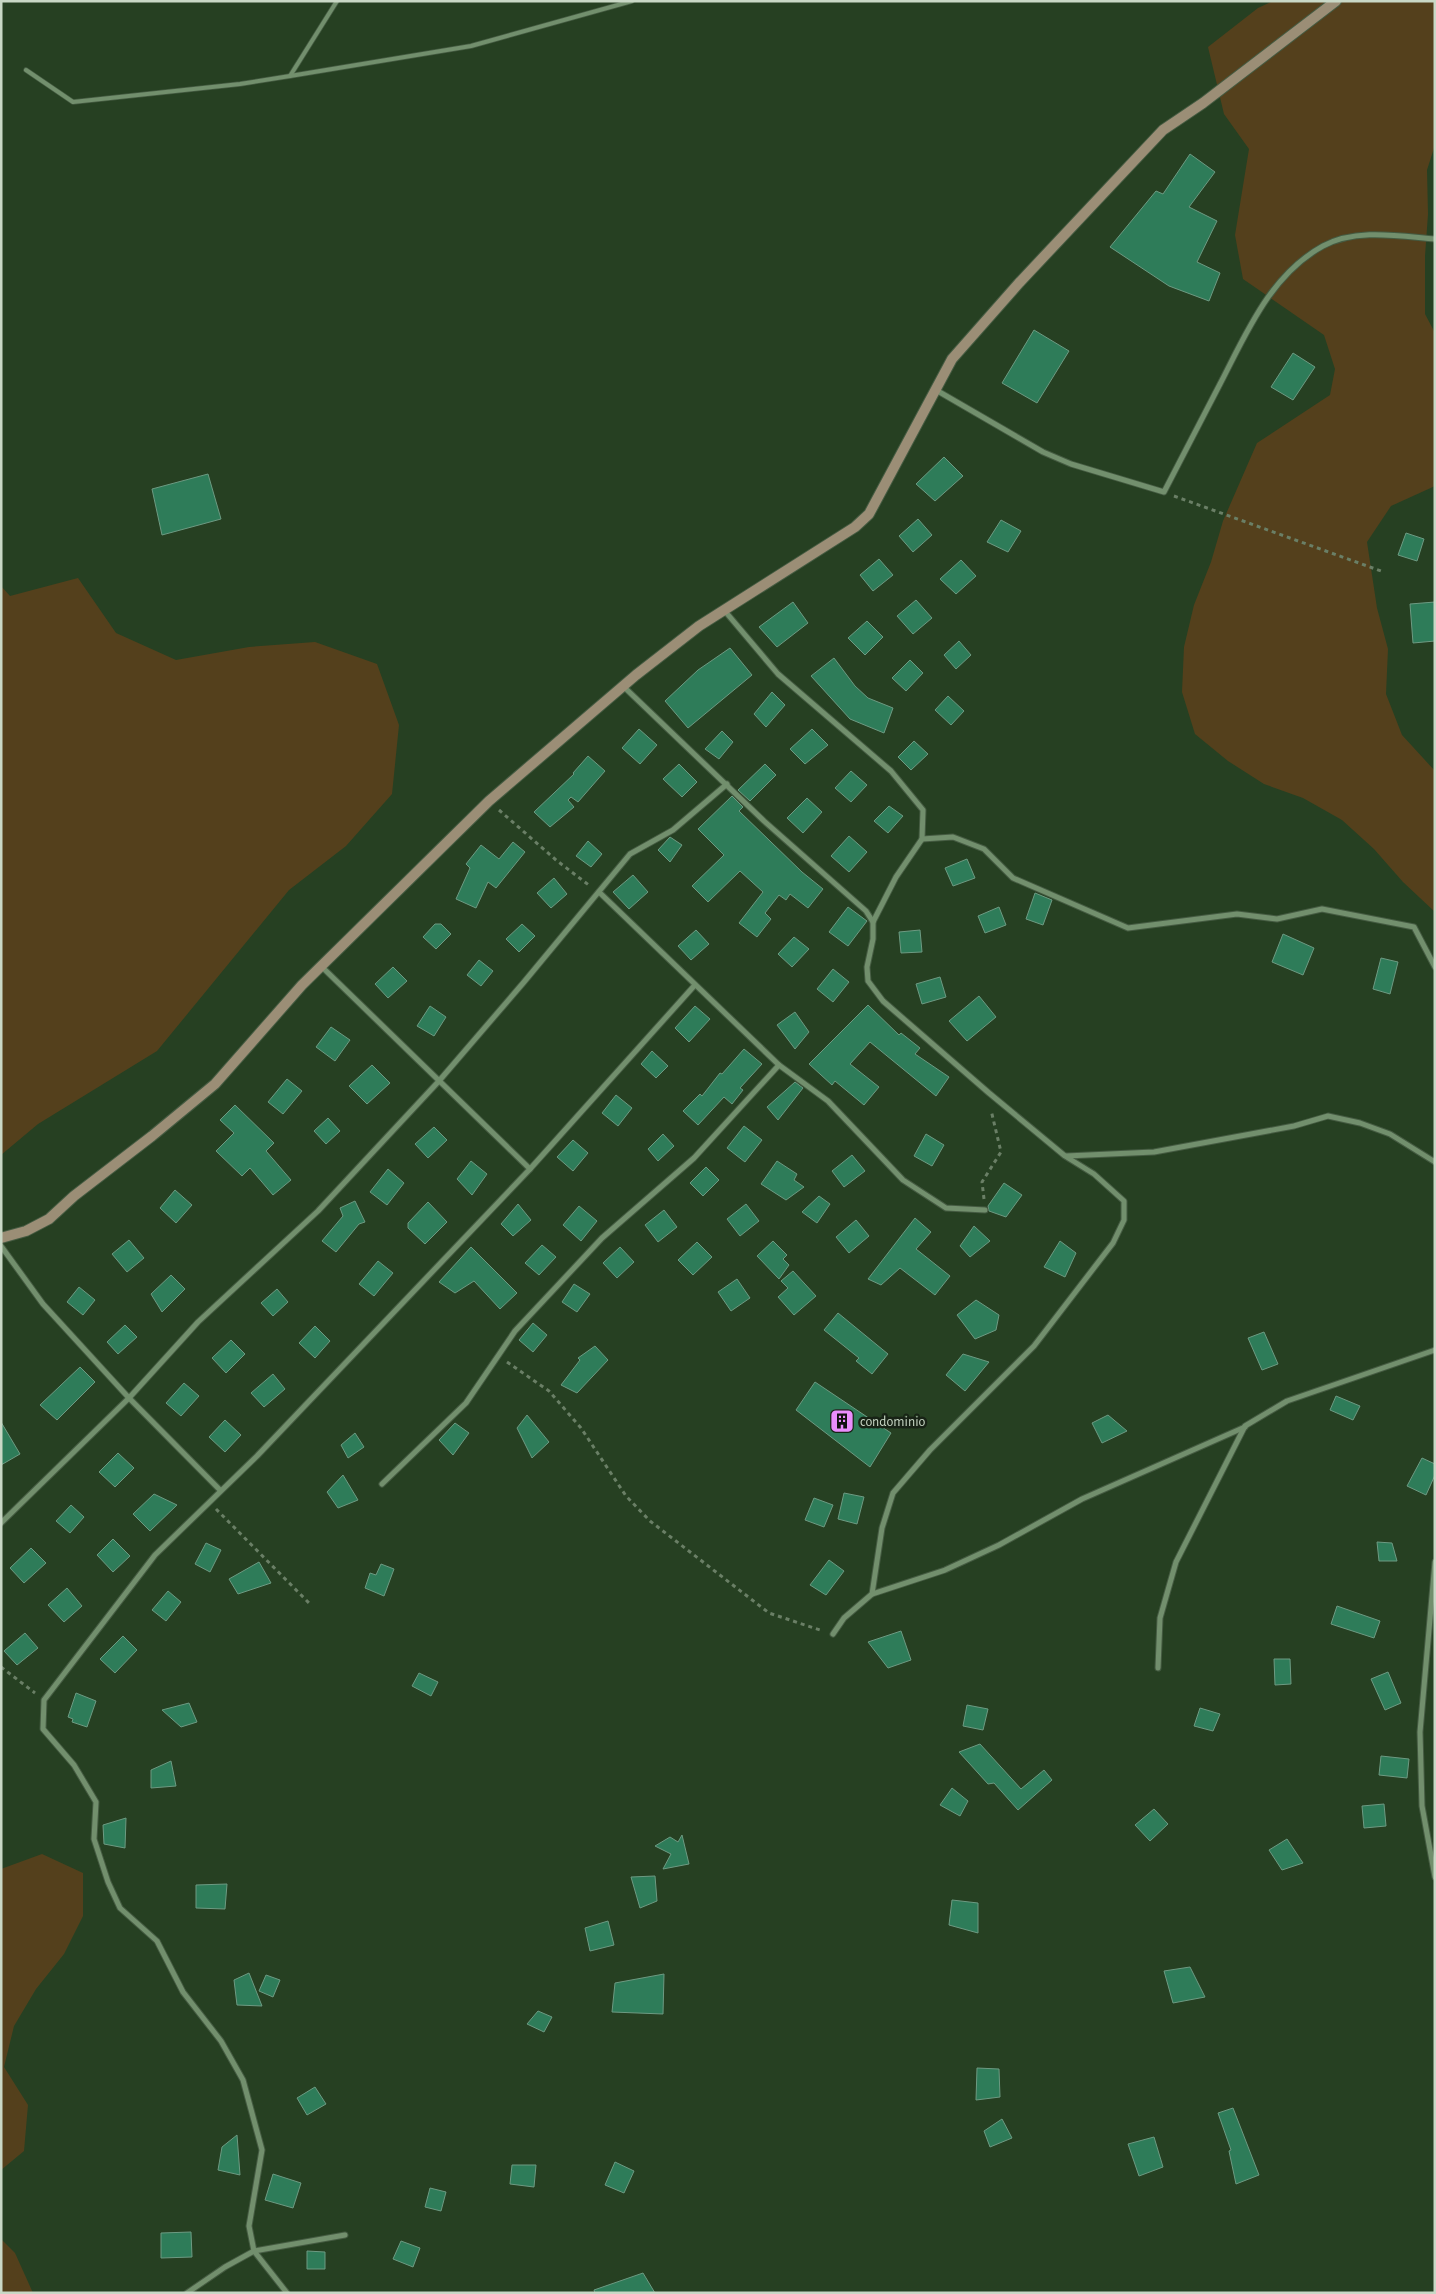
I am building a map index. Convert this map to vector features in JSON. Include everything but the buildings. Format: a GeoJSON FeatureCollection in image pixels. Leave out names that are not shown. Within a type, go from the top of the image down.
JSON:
{"type":"FeatureCollection","features":[{"type":"Feature","properties":{"kind":"main road"},"geometry":{"type":"LineString","coordinates":[[1,1238],[26,1231],[49,1219],[74,1196],[152,1136],[215,1084],[321,966],[489,800],[623,686],[724,610],[854,527],[870,514],[952,359],[966,342],[1163,130],[1203,103],[1336,1]]}},
{"type":"Feature","properties":{"kind":"street"},"geometry":{"type":"LineString","coordinates":[[935,390],[1044,452],[1070,464],[1164,492],[1261,305],[1293,269],[1323,246],[1355,236],[1382,234],[1435,239]]}},
{"type":"Feature","properties":{"kind":"street"},"geometry":{"type":"LineString","coordinates":[[724,610],[778,674],[891,771],[923,810],[922,839],[896,877],[874,922],[873,939],[866,967],[868,981],[883,1001],[986,1090],[1065,1156],[1094,1174],[1124,1201],[1124,1220],[1113,1243],[1034,1346],[930,1450],[893,1493],[882,1528],[872,1594]]}},
{"type":"Feature","properties":{"kind":"street"},"geometry":{"type":"LineString","coordinates":[[623,686],[792,846],[866,911],[874,922]]}},
{"type":"Feature","properties":{"kind":"street"},"geometry":{"type":"LineString","coordinates":[[1,1523],[130,1398],[198,1322],[318,1212],[438,1081],[630,854],[673,830],[727,784]]}},
{"type":"Feature","properties":{"kind":"street"},"geometry":{"type":"LineString","coordinates":[[922,839],[954,837],[984,849],[1013,878],[1128,928],[1237,914],[1277,919],[1322,909],[1414,927],[1435,967]]}},
{"type":"Feature","properties":{"kind":"street"},"geometry":{"type":"LineString","coordinates":[[599,892],[694,986],[779,1065],[828,1101],[903,1180],[946,1208],[985,1210]]}},
{"type":"Feature","properties":{"kind":"street"},"geometry":{"type":"LineString","coordinates":[[321,966],[530,1169]]}},
{"type":"Feature","properties":{"kind":"street"},"geometry":{"type":"LineString","coordinates":[[287,2293],[254,2251],[249,2226],[262,2150],[243,2080],[221,2041],[183,1992],[156,1941],[120,1908],[108,1882],[94,1839],[96,1802],[74,1765],[43,1729],[44,1700],[156,1555],[220,1490],[264,1449],[530,1169],[694,986]]}},
{"type":"Feature","properties":{"kind":"street"},"geometry":{"type":"LineString","coordinates":[[382,1484],[466,1403],[496,1354],[602,1238],[694,1158],[779,1065]]}},
{"type":"Feature","properties":{"kind":"street"},"geometry":{"type":"LineString","coordinates":[[1065,1156],[1154,1152],[1294,1126],[1328,1116],[1390,1134],[1435,1162]]}},
{"type":"Feature","properties":{"kind":"street"},"geometry":{"type":"LineString","coordinates":[[1,1246],[44,1304],[130,1398],[220,1490]]}},
{"type":"Feature","properties":{"kind":"street"},"geometry":{"type":"LineString","coordinates":[[833,1634],[844,1618],[872,1594],[945,1570],[999,1545],[1082,1499],[1245,1426],[1287,1401],[1435,1350]]}},
{"type":"Feature","properties":{"kind":"street"},"geometry":{"type":"LineString","coordinates":[[1158,1668],[1160,1618],[1176,1562],[1245,1426]]}},
{"type":"Feature","properties":{"kind":"street"},"geometry":{"type":"LineString","coordinates":[[1435,1562],[1420,1732],[1422,1806],[1435,1877]]}},
{"type":"Feature","properties":{"kind":"street"},"geometry":{"type":"LineString","coordinates":[[187,2293],[225,2267],[254,2251],[345,2235]]}},
{"type":"Feature","properties":{"kind":"lane"},"geometry":{"type":"LineString","coordinates":[[290,76],[337,1]]}},
{"type":"Feature","properties":{"kind":"lane"},"geometry":{"type":"LineString","coordinates":[[26,70],[73,102],[240,84],[471,46],[632,1]]}},
{"type":"Feature","properties":{"kind":"path"},"geometry":{"type":"LineString","coordinates":[[1164,492],[1381,571]]}},
{"type":"Feature","properties":{"kind":"path"},"geometry":{"type":"LineString","coordinates":[[489,800],[556,860],[599,892]]}},
{"type":"Feature","properties":{"kind":"path"},"geometry":{"type":"LineString","coordinates":[[985,1210],[982,1182],[1001,1152],[986,1090]]}},
{"type":"Feature","properties":{"kind":"path"},"geometry":{"type":"LineString","coordinates":[[496,1354],[549,1391],[581,1428],[626,1496],[650,1521],[769,1613],[833,1634]]}},
{"type":"Feature","properties":{"kind":"path"},"geometry":{"type":"LineString","coordinates":[[208,1502],[310,1604]]}},
{"type":"Feature","properties":{"kind":"path"},"geometry":{"type":"LineString","coordinates":[[1,1667],[44,1700]]}},
{"type":"Feature","properties":{"kind":"shaded area"},"geometry":{"type":"Polygon","coordinates":[[[1273,1],[1435,1],[1435,145],[1427,170],[1428,214],[1425,256],[1425,314],[1435,333],[1435,486],[1391,506],[1367,542],[1377,608],[1388,649],[1386,694],[1402,735],[1435,771],[1435,912],[1403,882],[1374,849],[1342,820],[1303,798],[1264,784],[1228,761],[1195,734],[1182,692],[1184,647],[1194,605],[1211,562],[1223,521],[1257,443],[1330,395],[1335,369],[1324,335],[1243,279],[1235,235],[1249,149],[1224,114],[1208,47],[1258,8],[1273,1]]]}},
{"type":"Feature","properties":{"kind":"shaded area"},"geometry":{"type":"Polygon","coordinates":[[[78,578],[116,633],[176,660],[249,647],[315,642],[377,664],[399,725],[392,794],[346,846],[289,890],[157,1051],[38,1124],[1,1155],[1,586],[10,596],[78,578]]]}},
{"type":"Feature","properties":{"kind":"shaded area"},"geometry":{"type":"Polygon","coordinates":[[[42,1854],[83,1873],[83,1916],[64,1954],[36,1989],[14,2026],[4,2067],[28,2105],[24,2151],[1,2170],[1,1869],[42,1854]]]}},
{"type":"Feature","properties":{"kind":"shaded area"},"geometry":{"type":"Polygon","coordinates":[[[1,2239],[15,2253],[33,2293],[1,2293],[1,2239]]]}},
{"type":"Feature","properties":{"kind":"place","name":"condominio"},"geometry":{"type":"Point","coordinates":[842,1421]}}]}
